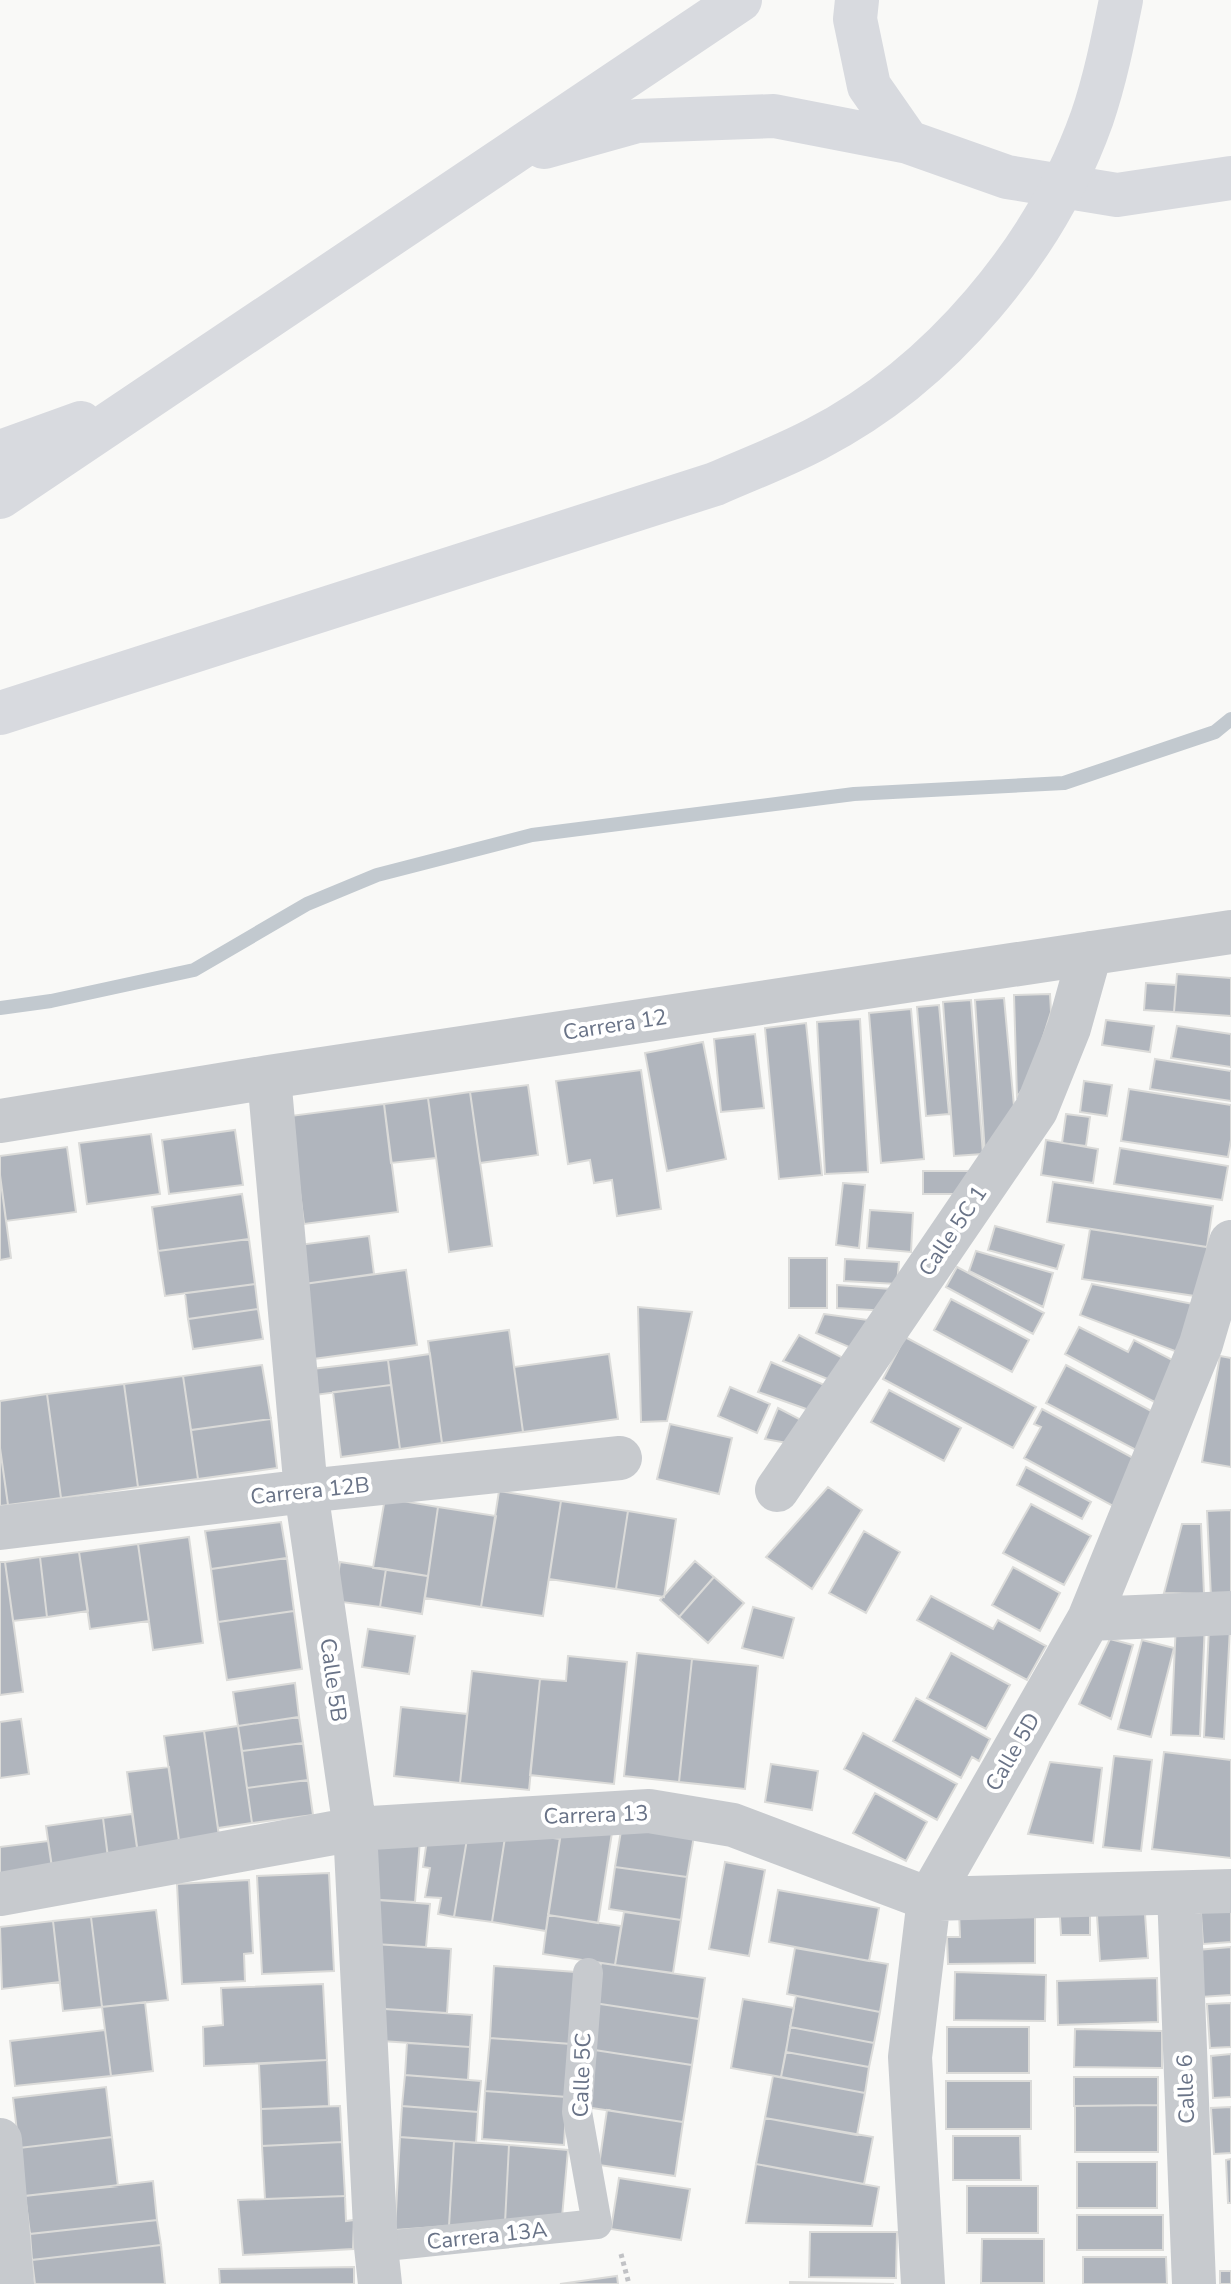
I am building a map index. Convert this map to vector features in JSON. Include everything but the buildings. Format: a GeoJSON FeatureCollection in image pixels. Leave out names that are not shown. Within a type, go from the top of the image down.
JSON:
{"type":"FeatureCollection","features":[{"type":"Feature","properties":{"kind":"main road"},"geometry":{"type":"LineString","coordinates":[[0,497],[740,0]]}},
{"type":"Feature","properties":{"kind":"main road"},"geometry":{"type":"LineString","coordinates":[[857,0],[855,19],[869,86],[908,142]]}},
{"type":"Feature","properties":{"kind":"main road"},"geometry":{"type":"LineString","coordinates":[[0,713],[715,484],[816,439],[863,411],[913,373],[959,331],[1000,283],[1036,232],[1066,177],[1091,119],[1109,59],[1121,0]]}},
{"type":"Feature","properties":{"kind":"main road"},"geometry":{"type":"LineString","coordinates":[[507,157],[637,121],[774,116],[908,142],[1007,177],[1117,195],[1231,178]]}},
{"type":"Feature","properties":{"kind":"main road"},"geometry":{"type":"LineString","coordinates":[[0,452],[141,402]]}},
{"type":"Feature","properties":{"kind":"street","name":"Carrera 12"},"geometry":{"type":"LineString","coordinates":[[0,1121],[269,1077],[1231,932]]}},
{"type":"Feature","properties":{"kind":"street","name":"Calle 5C 1"},"geometry":{"type":"LineString","coordinates":[[777,1490],[1036,1110],[1069,1028],[1090,953]]}},
{"type":"Feature","properties":{"kind":"street","name":"Calle 5B"},"geometry":{"type":"LineString","coordinates":[[269,1077],[306,1491],[355,1829],[378,2266]]}},
{"type":"Feature","properties":{"kind":"street","name":"Calle 5D"},"geometry":{"type":"LineString","coordinates":[[923,2284],[910,2057],[929,1899],[1089,1619],[1216,1343],[1231,1242]]}},
{"type":"Feature","properties":{"kind":"street","name":"Carrera 12B"},"geometry":{"type":"LineString","coordinates":[[0,1528],[306,1491],[620,1458]]}},
{"type":"Feature","properties":{"kind":"street"},"geometry":{"type":"LineString","coordinates":[[1089,1619],[1231,1613]]}},
{"type":"Feature","properties":{"kind":"street","name":"Carrera 13"},"geometry":{"type":"LineString","coordinates":[[0,1894],[355,1829],[649,1811],[733,1825],[929,1899],[1231,1891]]}},
{"type":"Feature","properties":{"kind":"street","name":"Calle 6"},"geometry":{"type":"LineString","coordinates":[[1179,1893],[1194,2284]]}},
{"type":"Feature","properties":{"kind":"street"},"geometry":{"type":"LineString","coordinates":[[0,2140],[12,2284]]}},
{"type":"Feature","properties":{"kind":"lane","name":"Calle 5C"},"geometry":{"type":"LineString","coordinates":[[588,1973],[577,2112],[597,2224]]}},
{"type":"Feature","properties":{"kind":"lane","name":"Carrera 13A"},"geometry":{"type":"LineString","coordinates":[[378,2266],[597,2224]]}},
{"type":"Feature","properties":{"kind":"waterway"},"geometry":{"type":"LineString","coordinates":[[0,1008],[51,1001],[194,970],[307,904],[377,875],[532,835],[854,794],[1064,783],[1215,732],[1231,719]]}}]}
